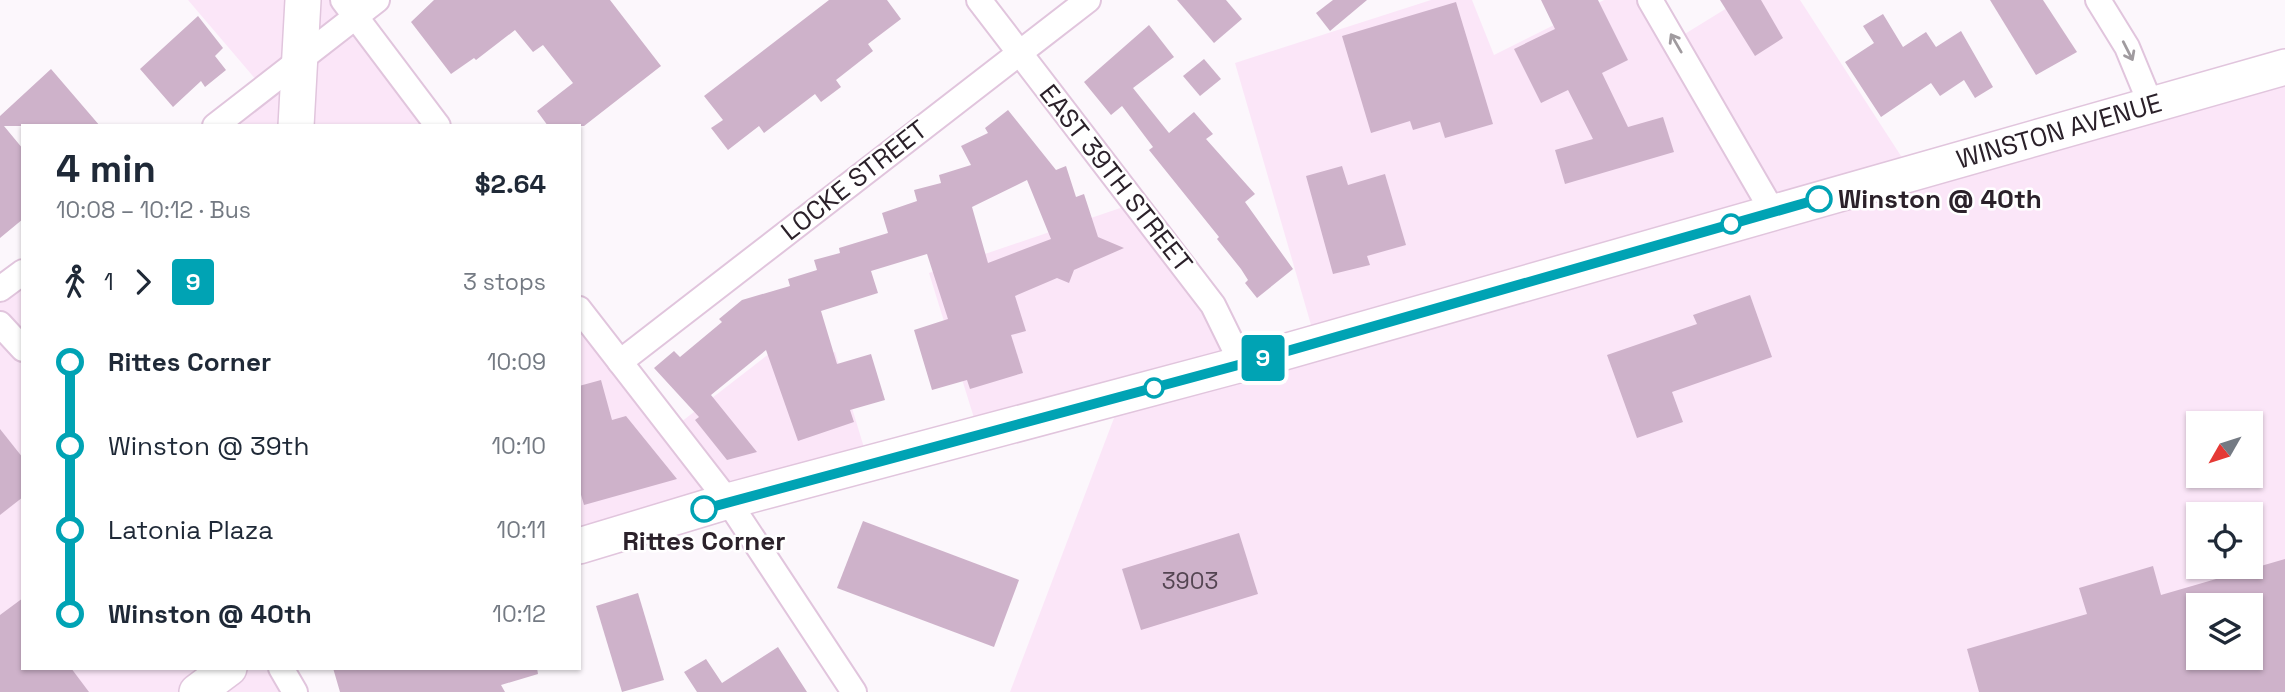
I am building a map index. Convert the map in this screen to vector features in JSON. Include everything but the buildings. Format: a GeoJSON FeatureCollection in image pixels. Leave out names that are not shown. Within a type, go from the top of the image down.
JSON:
{"type":"FeatureCollection","features":[{"type":"Feature","properties":{"kind":"main road"},"geometry":{"type":"LineString","coordinates":[[296,124],[303,0]]}},
{"type":"Feature","properties":{"kind":"main road","name":"WINSTON AVENUE"},"geometry":{"type":"LineString","coordinates":[[581,545],[728,501],[1242,364],[2285,67]]}},
{"type":"Feature","properties":{"kind":"main road"},"geometry":{"type":"LineString","coordinates":[[197,692],[226,670]]}},
{"type":"Feature","properties":{"kind":"street"},"geometry":{"type":"LineString","coordinates":[[218,124],[300,59],[349,8],[377,0]]}},
{"type":"Feature","properties":{"kind":"street","name":"EAST 39TH STREET"},"geometry":{"type":"LineString","coordinates":[[978,0],[1213,305],[1242,364]]}},
{"type":"Feature","properties":{"kind":"street","name":"LOCKE STREET"},"geometry":{"type":"LineString","coordinates":[[621,362],[1088,0]]}},
{"type":"Feature","properties":{"kind":"street"},"geometry":{"type":"LineString","coordinates":[[1650,0],[1773,212]]}},
{"type":"Feature","properties":{"kind":"street"},"geometry":{"type":"LineString","coordinates":[[2098,0],[2127,47],[2151,105]]}},
{"type":"Feature","properties":{"kind":"street"},"geometry":{"type":"LineString","coordinates":[[349,8],[436,124]]}},
{"type":"Feature","properties":{"kind":"street"},"geometry":{"type":"LineString","coordinates":[[0,289],[21,273]]}},
{"type":"Feature","properties":{"kind":"street"},"geometry":{"type":"LineString","coordinates":[[581,312],[728,501],[854,692]]}},
{"type":"Feature","properties":{"kind":"street"},"geometry":{"type":"LineString","coordinates":[[0,324],[21,347]]}},
{"type":"Feature","properties":{"kind":"street"},"geometry":{"type":"LineString","coordinates":[[282,670],[295,692]]}},
{"type":"Feature","properties":{"kind":"shaded area"},"geometry":{"type":"Polygon","coordinates":[[[188,0],[377,0],[356,16],[437,124],[218,124],[263,88],[188,0]]]}},
{"type":"Feature","properties":{"kind":"shaded area"},"geometry":{"type":"Polygon","coordinates":[[[1431,0],[1472,0],[1494,55],[1604,0],[1650,0],[1675,40],[1740,0],[1800,0],[1912,173],[2285,67],[2285,692],[1010,692],[1122,397],[979,434],[929,273],[1135,203],[1242,364],[1316,342],[1235,63],[1431,0]]]}},
{"type":"Feature","properties":{"kind":"shaded area"},"geometry":{"type":"Polygon","coordinates":[[[21,273],[21,670],[282,670],[295,692],[0,692],[0,289],[21,273]]]}},
{"type":"Feature","properties":{"kind":"shaded area"},"geometry":{"type":"Polygon","coordinates":[[[581,312],[672,429],[774,350],[782,369],[835,352],[869,464],[581,545],[581,312]]]}},
{"type":"Feature","properties":{"kind":"bus line","name":"9"},"geometry":{"type":"LineString","coordinates":[[704,509],[1242,364],[1580,265],[1819,199]]}},
{"type":"Feature","properties":{"kind":"place","name":"Winston @ 40th"},"geometry":{"type":"Point","coordinates":[1819,199]}},
{"type":"Feature","properties":{"kind":"place","name":"Rittes Corner"},"geometry":{"type":"Point","coordinates":[704,509]}}]}
